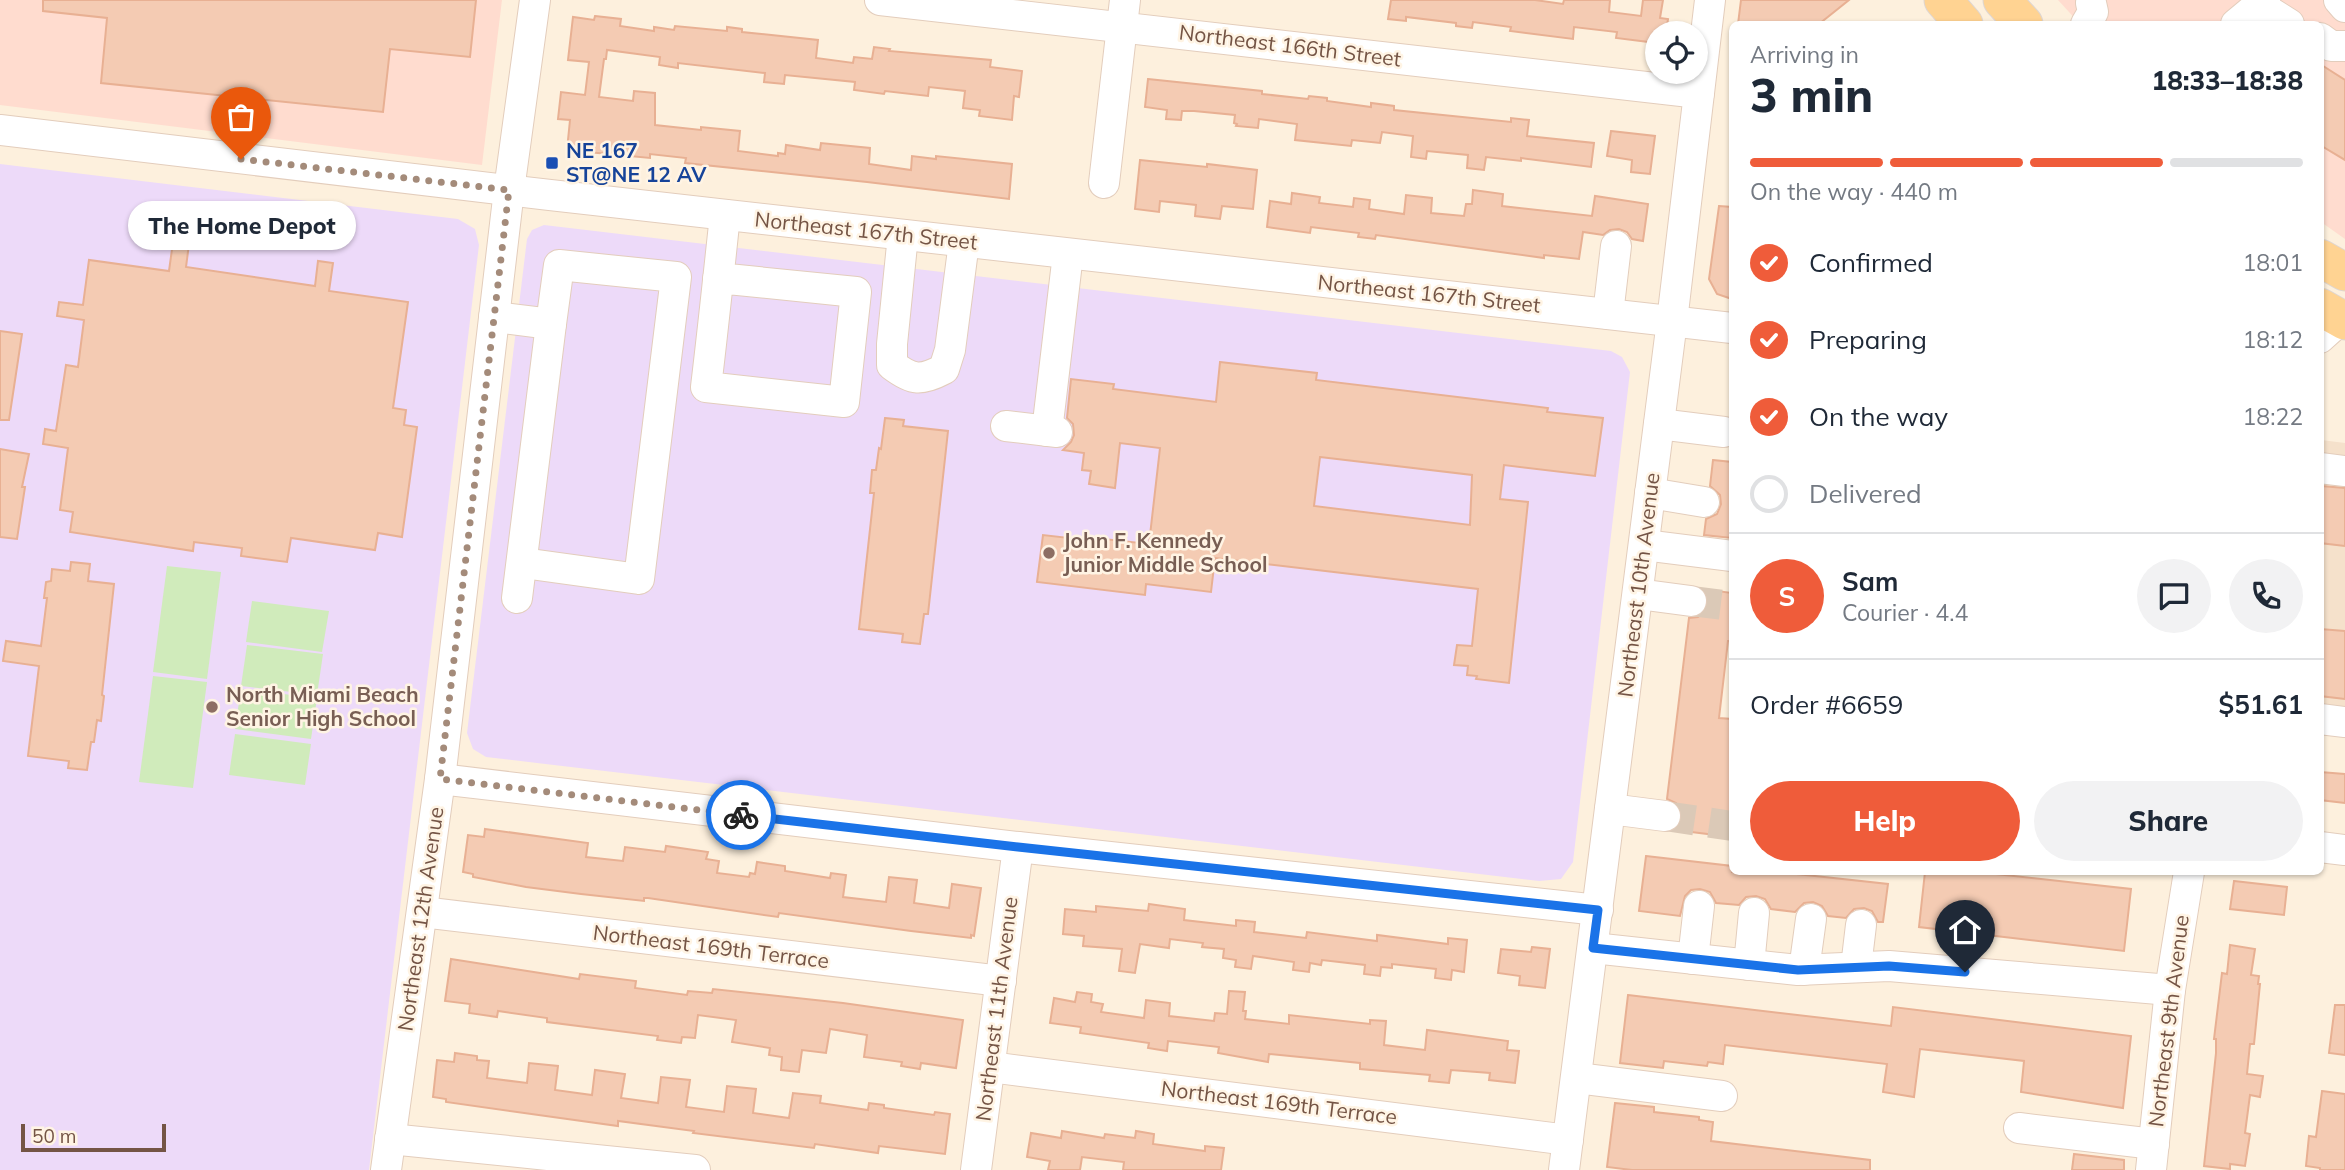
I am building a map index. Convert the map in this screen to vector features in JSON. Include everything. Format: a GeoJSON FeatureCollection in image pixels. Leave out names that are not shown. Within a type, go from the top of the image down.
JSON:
{"type":"FeatureCollection","features":[{"type":"Feature","properties":{"kind":"main road"},"geometry":{"type":"LineString","coordinates":[[1943,0],[1961,21]]}},
{"type":"Feature","properties":{"kind":"main road"},"geometry":{"type":"LineString","coordinates":[[2002,0],[2021,21]]}},
{"type":"Feature","properties":{"kind":"main road"},"geometry":{"type":"LineString","coordinates":[[2324,260],[2345,272]]}},
{"type":"Feature","properties":{"kind":"street","name":"Northeast 12th Avenue"},"geometry":{"type":"LineString","coordinates":[[386,1170],[440,779],[509,190],[535,0]]}},
{"type":"Feature","properties":{"kind":"street","name":"Northeast 166th Street"},"geometry":{"type":"LineString","coordinates":[[880,0],[1124,13],[1699,93]]}},
{"type":"Feature","properties":{"kind":"street","name":"Northeast 10th Avenue"},"geometry":{"type":"LineString","coordinates":[[1564,1170],[1638,594],[1710,0]]}},
{"type":"Feature","properties":{"kind":"street"},"geometry":{"type":"LineString","coordinates":[[2339,0],[2345,7]]}},
{"type":"Feature","properties":{"kind":"street"},"geometry":{"type":"LineString","coordinates":[[2240,21],[2262,3],[2285,21]]}},
{"type":"Feature","properties":{"kind":"street"},"geometry":{"type":"LineString","coordinates":[[1104,183],[1124,13]]}},
{"type":"Feature","properties":{"kind":"street"},"geometry":{"type":"LineString","coordinates":[[2324,41],[2330,46],[2345,46]]}},
{"type":"Feature","properties":{"kind":"street","name":"Northeast 167th Street"},"geometry":{"type":"LineString","coordinates":[[0,130],[725,215],[1729,328]]}},
{"type":"Feature","properties":{"kind":"street"},"geometry":{"type":"LineString","coordinates":[[718,278],[856,292],[844,402],[706,387],[718,278],[725,215]]}},
{"type":"Feature","properties":{"kind":"street"},"geometry":{"type":"LineString","coordinates":[[903,235],[892,365],[907,376],[927,378],[944,369],[950,350],[964,242]]}},
{"type":"Feature","properties":{"kind":"street"},"geometry":{"type":"LineString","coordinates":[[1608,314],[1616,246]]}},
{"type":"Feature","properties":{"kind":"street"},"geometry":{"type":"LineString","coordinates":[[1006,426],[1052,431],[1068,254]]}},
{"type":"Feature","properties":{"kind":"street"},"geometry":{"type":"LineString","coordinates":[[517,598],[559,265],[676,278],[639,579],[523,563]]}},
{"type":"Feature","properties":{"kind":"street"},"geometry":{"type":"LineString","coordinates":[[494,317],[551,324]]}},
{"type":"Feature","properties":{"kind":"street"},"geometry":{"type":"LineString","coordinates":[[1659,424],[1724,432]]}},
{"type":"Feature","properties":{"kind":"street"},"geometry":{"type":"LineString","coordinates":[[2324,468],[2345,471]]}},
{"type":"Feature","properties":{"kind":"street"},"geometry":{"type":"LineString","coordinates":[[1650,493],[1704,502]]}},
{"type":"Feature","properties":{"kind":"street"},"geometry":{"type":"LineString","coordinates":[[1644,545],[1729,556]]}},
{"type":"Feature","properties":{"kind":"street"},"geometry":{"type":"LineString","coordinates":[[1638,594],[1690,601]]}},
{"type":"Feature","properties":{"kind":"street"},"geometry":{"type":"LineString","coordinates":[[2324,719],[2345,722]]}},
{"type":"Feature","properties":{"kind":"street"},"geometry":{"type":"LineString","coordinates":[[440,779],[1018,847],[1598,910]]}},
{"type":"Feature","properties":{"kind":"street"},"geometry":{"type":"LineString","coordinates":[[1610,809],[1665,816]]}},
{"type":"Feature","properties":{"kind":"street","name":"Northeast 11th Avenue"},"geometry":{"type":"LineString","coordinates":[[976,1170],[1018,847]]}},
{"type":"Feature","properties":{"kind":"street"},"geometry":{"type":"LineString","coordinates":[[2324,847],[2345,850]]}},
{"type":"Feature","properties":{"kind":"street","name":"Northeast 9th Avenue"},"geometry":{"type":"LineString","coordinates":[[2153,1157],[2170,990],[2189,875]]}},
{"type":"Feature","properties":{"kind":"street"},"geometry":{"type":"LineString","coordinates":[[1693,959],[1699,906]]}},
{"type":"Feature","properties":{"kind":"street","name":"Northeast 169th Terrace"},"geometry":{"type":"LineString","coordinates":[[422,912],[1001,981]]}},
{"type":"Feature","properties":{"kind":"street"},"geometry":{"type":"LineString","coordinates":[[1749,965],[1754,914]]}},
{"type":"Feature","properties":{"kind":"street"},"geometry":{"type":"LineString","coordinates":[[1804,970],[1811,919]]}},
{"type":"Feature","properties":{"kind":"street"},"geometry":{"type":"LineString","coordinates":[[1856,967],[1861,925]]}},
{"type":"Feature","properties":{"kind":"street"},"geometry":{"type":"LineString","coordinates":[[1593,948],[1804,970],[1889,966],[2170,990]]}},
{"type":"Feature","properties":{"kind":"street","name":"Northeast 169th Terrace"},"geometry":{"type":"LineString","coordinates":[[990,1067],[1568,1140]]}},
{"type":"Feature","properties":{"kind":"street"},"geometry":{"type":"LineString","coordinates":[[1577,1078],[1722,1096]]}},
{"type":"Feature","properties":{"kind":"street"},"geometry":{"type":"LineString","coordinates":[[2019,1128],[2153,1157]]}},
{"type":"Feature","properties":{"kind":"street"},"geometry":{"type":"LineString","coordinates":[[390,1139],[695,1170]]}},
{"type":"Feature","properties":{"kind":"shaded area"},"geometry":{"type":"Polygon","coordinates":[[[0,0],[502,0],[482,165],[0,105],[0,0]]]}},
{"type":"Feature","properties":{"kind":"shaded area"},"geometry":{"type":"Polygon","coordinates":[[[2058,0],[2345,0],[2345,239],[2324,224],[2324,21],[2077,21],[2058,0]]]}},
{"type":"Feature","properties":{"kind":"shaded area","name":"North Miami Beach Senior High School"},"geometry":{"type":"Polygon","coordinates":[[[0,164],[458,219],[475,229],[479,245],[369,1170],[0,1170],[0,164]]]}},
{"type":"Feature","properties":{"kind":"shaded area","name":"John F. Kennedy Junior Middle School"},"geometry":{"type":"Polygon","coordinates":[[[544,225],[1611,351],[1622,357],[1630,372],[1573,862],[1561,879],[1539,881],[486,757],[473,749],[467,733],[527,239],[532,230],[544,225]]]}},
{"type":"Feature","properties":{"kind":"shaded area"},"geometry":{"type":"Polygon","coordinates":[[[2324,440],[2345,443],[2345,731],[2324,729],[2324,440]]]}},
{"type":"Feature","properties":{"kind":"green space"},"geometry":{"type":"Polygon","coordinates":[[[167,566],[221,572],[207,679],[153,672],[167,566]]]}},
{"type":"Feature","properties":{"kind":"green space"},"geometry":{"type":"Polygon","coordinates":[[[252,601],[329,611],[322,652],[246,642],[252,601]]]}},
{"type":"Feature","properties":{"kind":"green space"},"geometry":{"type":"Polygon","coordinates":[[[247,645],[323,654],[317,695],[241,686],[247,645]]]}},
{"type":"Feature","properties":{"kind":"green space"},"geometry":{"type":"Polygon","coordinates":[[[153,676],[207,682],[193,788],[139,782],[153,676]]]}},
{"type":"Feature","properties":{"kind":"green space"},"geometry":{"type":"Polygon","coordinates":[[[241,689],[317,698],[311,739],[235,729],[241,689]]]}},
{"type":"Feature","properties":{"kind":"green space"},"geometry":{"type":"Polygon","coordinates":[[[235,734],[311,744],[305,785],[229,775],[235,734]]]}},
{"type":"Feature","properties":{"kind":"building"},"geometry":{"type":"Polygon","coordinates":[[[43,0],[476,0],[470,57],[390,49],[383,112],[101,83],[107,18],[43,11],[43,0]]]}},
{"type":"Feature","properties":{"kind":"building"},"geometry":{"type":"Polygon","coordinates":[[[1391,0],[1535,0],[1563,4],[1564,0],[1610,0],[1609,12],[1641,16],[1643,0],[1663,0],[1660,18],[1668,19],[1645,21],[1645,42],[1616,38],[1617,32],[1574,27],[1573,39],[1510,31],[1511,27],[1473,22],[1472,28],[1456,26],[1456,23],[1406,17],[1406,21],[1388,19],[1391,0]]]}},
{"type":"Feature","properties":{"kind":"building"},"geometry":{"type":"Polygon","coordinates":[[[1741,0],[1849,0],[1823,21],[1738,21],[1741,0]]]}},
{"type":"Feature","properties":{"kind":"building"},"geometry":{"type":"Polygon","coordinates":[[[595,16],[621,19],[620,26],[654,31],[654,27],[674,30],[675,26],[727,31],[727,27],[742,29],[742,32],[818,40],[816,58],[853,63],[854,57],[872,59],[874,47],[890,49],[889,51],[991,60],[990,67],[1022,71],[1019,97],[1014,96],[1012,120],[979,116],[980,110],[963,108],[965,91],[929,87],[928,96],[885,91],[884,94],[854,90],[855,82],[785,75],[784,84],[764,82],[765,73],[678,63],[678,68],[659,65],[660,57],[607,50],[599,97],[633,101],[634,91],[655,93],[655,125],[740,131],[738,151],[778,156],[778,153],[785,154],[786,145],[820,150],[821,143],[870,148],[869,164],[911,170],[912,156],[1012,164],[1009,199],[685,163],[686,158],[650,154],[650,158],[567,150],[570,120],[558,119],[561,92],[585,95],[589,62],[568,60],[573,17],[594,20],[595,16]]]}},
{"type":"Feature","properties":{"kind":"building"},"geometry":{"type":"Polygon","coordinates":[[[2324,67],[2345,80],[2345,160],[2324,147],[2324,67]]]}},
{"type":"Feature","properties":{"kind":"building"},"geometry":{"type":"Polygon","coordinates":[[[1148,79],[1262,91],[1262,94],[1308,99],[1309,96],[1327,98],[1327,101],[1371,107],[1371,103],[1394,106],[1394,110],[1511,122],[1511,118],[1529,120],[1527,136],[1594,143],[1591,167],[1521,158],[1521,161],[1486,157],[1484,170],[1467,168],[1468,155],[1427,151],[1426,159],[1411,157],[1413,136],[1382,132],[1380,143],[1352,140],[1351,146],[1295,140],[1297,124],[1259,119],[1258,128],[1236,126],[1235,115],[1194,111],[1182,111],[1181,120],[1166,119],[1167,110],[1145,107],[1148,79]]]}},
{"type":"Feature","properties":{"kind":"building"},"geometry":{"type":"Polygon","coordinates":[[[1611,131],[1655,136],[1650,174],[1631,172],[1632,160],[1607,156],[1611,131]]]}},
{"type":"Feature","properties":{"kind":"building"},"geometry":{"type":"Polygon","coordinates":[[[1140,160],[1257,170],[1253,209],[1222,206],[1220,219],[1195,216],[1196,205],[1160,201],[1159,212],[1135,209],[1140,160]]]}},
{"type":"Feature","properties":{"kind":"building"},"geometry":{"type":"Polygon","coordinates":[[[1473,190],[1503,194],[1502,206],[1592,216],[1595,196],[1648,204],[1643,241],[1632,239],[1627,232],[1619,229],[1610,230],[1603,235],[1583,232],[1579,259],[1544,255],[1544,258],[1376,235],[1375,239],[1358,237],[1359,233],[1311,227],[1310,233],[1267,227],[1270,201],[1291,204],[1292,193],[1320,197],[1319,203],[1353,207],[1354,198],[1370,200],[1369,209],[1404,214],[1406,195],[1432,198],[1431,213],[1464,216],[1466,204],[1472,204],[1473,190]]]}},
{"type":"Feature","properties":{"kind":"building"},"geometry":{"type":"Polygon","coordinates":[[[1719,206],[1729,207],[1729,298],[1717,294],[1709,279],[1719,206]]]}},
{"type":"Feature","properties":{"kind":"building"},"geometry":{"type":"Polygon","coordinates":[[[173,242],[189,244],[186,267],[315,286],[318,261],[333,263],[329,291],[408,302],[393,408],[406,410],[404,425],[417,427],[402,537],[378,533],[375,550],[291,538],[287,562],[241,556],[242,548],[194,542],[193,551],[70,532],[73,512],[60,510],[68,448],[43,444],[45,429],[56,431],[66,365],[78,367],[84,320],[57,316],[59,302],[83,305],[89,260],[169,271],[173,242]]]}},
{"type":"Feature","properties":{"kind":"building"},"geometry":{"type":"Polygon","coordinates":[[[0,331],[22,334],[9,420],[0,420],[0,331]]]}},
{"type":"Feature","properties":{"kind":"building"},"geometry":{"type":"Polygon","coordinates":[[[1220,362],[1317,373],[1316,380],[1548,408],[1547,412],[1603,418],[1595,476],[1504,465],[1500,499],[1528,502],[1509,683],[1476,679],[1477,676],[1467,675],[1468,666],[1454,665],[1457,645],[1472,646],[1478,589],[1215,558],[1211,592],[1146,584],[1145,595],[1037,582],[1043,535],[1149,544],[1160,448],[1120,443],[1115,488],[1089,484],[1091,471],[1082,470],[1084,453],[1063,450],[1074,435],[1073,424],[1067,418],[1071,379],[1114,384],[1113,389],[1216,402],[1220,362]],[[1320,457],[1314,506],[1470,525],[1472,475],[1320,457]]]}},
{"type":"Feature","properties":{"kind":"building"},"geometry":{"type":"Polygon","coordinates":[[[885,418],[904,420],[903,426],[948,431],[928,614],[924,614],[920,644],[902,642],[903,634],[859,629],[874,493],[870,493],[872,470],[876,470],[885,418]]]}},
{"type":"Feature","properties":{"kind":"building"},"geometry":{"type":"Polygon","coordinates":[[[0,449],[29,454],[22,487],[25,487],[17,539],[0,537],[0,449]]]}},
{"type":"Feature","properties":{"kind":"building"},"geometry":{"type":"Polygon","coordinates":[[[1713,460],[1729,462],[1729,538],[1704,535],[1706,519],[1717,514],[1721,504],[1720,495],[1710,486],[1713,460]]]}},
{"type":"Feature","properties":{"kind":"building"},"geometry":{"type":"Polygon","coordinates":[[[2324,486],[2345,488],[2345,546],[2324,543],[2324,486]]]}},
{"type":"Feature","properties":{"kind":"building"},"geometry":{"type":"Polygon","coordinates":[[[71,562],[90,564],[88,581],[114,584],[101,721],[97,720],[87,770],[68,768],[69,761],[28,756],[39,666],[3,661],[6,641],[41,646],[47,598],[44,598],[46,582],[51,581],[52,569],[70,571],[71,562]]]}},
{"type":"Feature","properties":{"kind":"building"},"geometry":{"type":"Polygon","coordinates":[[[1703,589],[1729,593],[1729,641],[1719,718],[1729,719],[1729,837],[1675,830],[1682,819],[1681,810],[1676,803],[1667,799],[1689,618],[1698,617],[1705,611],[1707,595],[1703,589]]]}},
{"type":"Feature","properties":{"kind":"building"},"geometry":{"type":"Polygon","coordinates":[[[2324,629],[2345,631],[2345,699],[2324,696],[2324,629]]]}},
{"type":"Feature","properties":{"kind":"building"},"geometry":{"type":"Polygon","coordinates":[[[2324,772],[2345,774],[2345,803],[2324,800],[2324,772]]]}},
{"type":"Feature","properties":{"kind":"building"},"geometry":{"type":"Polygon","coordinates":[[[485,829],[588,843],[586,857],[623,861],[625,847],[665,852],[666,846],[708,852],[706,859],[719,861],[717,873],[749,877],[750,873],[755,874],[757,862],[785,866],[785,871],[830,878],[831,873],[846,875],[843,897],[886,902],[889,877],[917,880],[914,903],[949,908],[952,884],[981,888],[974,936],[971,935],[971,938],[911,931],[779,913],[778,917],[648,898],[644,898],[644,901],[581,894],[473,877],[473,874],[463,872],[468,835],[484,837],[485,829]]]}},
{"type":"Feature","properties":{"kind":"building"},"geometry":{"type":"Polygon","coordinates":[[[1646,856],[1729,866],[1729,875],[1806,875],[1888,884],[1883,922],[1878,922],[1872,911],[1864,908],[1854,909],[1846,918],[1828,916],[1822,906],[1813,902],[1804,903],[1795,912],[1771,909],[1765,899],[1756,896],[1746,897],[1739,905],[1716,903],[1710,892],[1700,889],[1691,890],[1685,896],[1680,916],[1639,911],[1646,856]]]}},
{"type":"Feature","properties":{"kind":"building"},"geometry":{"type":"Polygon","coordinates":[[[1925,875],[2005,875],[2131,889],[2124,951],[1919,927],[1925,875]]]}},
{"type":"Feature","properties":{"kind":"building"},"geometry":{"type":"Polygon","coordinates":[[[2234,881],[2287,887],[2284,915],[2230,909],[2234,881]]]}},
{"type":"Feature","properties":{"kind":"building"},"geometry":{"type":"Polygon","coordinates":[[[1149,904],[1185,909],[1184,920],[1236,926],[1236,920],[1255,922],[1254,932],[1306,938],[1307,932],[1377,941],[1377,935],[1448,944],[1448,938],[1467,940],[1464,972],[1452,970],[1451,980],[1435,978],[1436,969],[1392,964],[1392,968],[1381,967],[1380,976],[1364,974],[1365,965],[1322,960],[1321,965],[1310,963],[1309,972],[1293,970],[1294,962],[1253,956],[1251,969],[1235,967],[1236,960],[1223,958],[1224,949],[1170,939],[1169,948],[1140,944],[1135,973],[1119,971],[1122,949],[1083,946],[1084,936],[1063,934],[1065,909],[1096,912],[1096,906],[1148,911],[1149,904]]]}},
{"type":"Feature","properties":{"kind":"building"},"geometry":{"type":"Polygon","coordinates":[[[2230,945],[2255,949],[2251,975],[2259,976],[2260,984],[2254,1044],[2250,1044],[2247,1074],[2263,1076],[2260,1097],[2250,1095],[2245,1133],[2250,1134],[2245,1166],[2230,1164],[2230,1169],[2204,1166],[2216,1053],[2214,1039],[2222,973],[2227,974],[2230,945]]]}},
{"type":"Feature","properties":{"kind":"building"},"geometry":{"type":"Polygon","coordinates":[[[1532,947],[1550,949],[1545,988],[1519,985],[1520,976],[1498,973],[1501,949],[1531,952],[1532,947]]]}},
{"type":"Feature","properties":{"kind":"building"},"geometry":{"type":"Polygon","coordinates":[[[451,959],[579,979],[580,974],[636,981],[635,988],[687,995],[688,991],[712,993],[713,989],[843,1003],[963,1020],[956,1068],[921,1063],[920,1069],[901,1066],[902,1062],[864,1057],[867,1035],[830,1029],[826,1053],[802,1050],[799,1072],[781,1070],[782,1057],[769,1055],[770,1048],[732,1042],[736,1020],[698,1015],[695,1038],[682,1037],[681,1043],[657,1040],[658,1036],[547,1022],[547,1018],[498,1011],[497,1017],[469,1013],[470,1004],[445,1001],[451,959]]]}},
{"type":"Feature","properties":{"kind":"building"},"geometry":{"type":"Polygon","coordinates":[[[1229,991],[1245,992],[1245,1019],[1289,1024],[1289,1015],[1370,1024],[1370,1020],[1386,1021],[1384,1045],[1425,1050],[1427,1030],[1508,1041],[1507,1050],[1519,1051],[1515,1083],[1489,1080],[1490,1073],[1451,1070],[1449,1083],[1429,1081],[1430,1075],[1360,1069],[1360,1063],[1269,1054],[1268,1062],[1218,1053],[1219,1047],[1168,1041],[1167,1051],[1148,1048],[1149,1043],[1080,1033],[1081,1027],[1050,1023],[1054,998],[1075,1002],[1077,992],[1092,994],[1091,1002],[1103,1004],[1101,1012],[1144,1018],[1146,1000],[1170,1003],[1169,1016],[1214,1021],[1215,1013],[1227,1014],[1229,991]]]}},
{"type":"Feature","properties":{"kind":"building"},"geometry":{"type":"Polygon","coordinates":[[[1628,995],[1891,1026],[1893,1007],[2131,1036],[2123,1108],[2021,1092],[2024,1061],[1920,1049],[1914,1097],[1883,1092],[1887,1064],[1725,1045],[1723,1064],[1708,1062],[1707,1066],[1664,1061],[1663,1068],[1620,1063],[1628,995]]]}},
{"type":"Feature","properties":{"kind":"building"},"geometry":{"type":"Polygon","coordinates":[[[2335,1005],[2345,1005],[2345,1055],[2329,1053],[2335,1005]]]}},
{"type":"Feature","properties":{"kind":"building"},"geometry":{"type":"Polygon","coordinates":[[[455,1053],[477,1056],[477,1060],[489,1061],[487,1078],[527,1083],[529,1063],[558,1066],[555,1090],[592,1095],[595,1070],[625,1074],[621,1098],[658,1103],[661,1077],[690,1080],[686,1107],[724,1112],[727,1086],[756,1089],[753,1113],[789,1118],[793,1093],[821,1096],[820,1103],[868,1110],[869,1103],[884,1105],[884,1108],[934,1115],[935,1112],[950,1114],[945,1154],[879,1146],[878,1153],[815,1144],[814,1148],[618,1121],[618,1126],[446,1102],[446,1099],[433,1097],[437,1060],[454,1062],[455,1053]]]}},
{"type":"Feature","properties":{"kind":"building"},"geometry":{"type":"Polygon","coordinates":[[[2322,1091],[2345,1094],[2345,1170],[2320,1170],[2306,1166],[2309,1136],[2316,1137],[2322,1091]]]}},
{"type":"Feature","properties":{"kind":"building"},"geometry":{"type":"Polygon","coordinates":[[[1615,1103],[1654,1107],[1654,1112],[1699,1117],[1699,1120],[1713,1122],[1711,1141],[1870,1160],[1870,1170],[1632,1170],[1607,1167],[1615,1103]]]}},
{"type":"Feature","properties":{"kind":"building"},"geometry":{"type":"Polygon","coordinates":[[[1062,1131],[1104,1138],[1105,1134],[1135,1138],[1136,1131],[1154,1134],[1153,1144],[1205,1151],[1205,1146],[1224,1148],[1221,1170],[1123,1170],[1124,1162],[1082,1157],[1080,1170],[1048,1170],[1050,1161],[1027,1157],[1031,1133],[1061,1138],[1062,1131]]]}},
{"type":"Feature","properties":{"kind":"building"},"geometry":{"type":"Polygon","coordinates":[[[2074,1154],[2124,1160],[2124,1170],[2072,1170],[2074,1154]]]}},
{"type":"Feature","properties":{"kind":"tunnel"},"geometry":{"type":"LineString","coordinates":[[1691,601],[1729,606]]}},
{"type":"Feature","properties":{"kind":"tunnel"},"geometry":{"type":"LineString","coordinates":[[1665,816],[1729,826]]}},
{"type":"Feature","properties":{"kind":"way so far"},"geometry":{"type":"LineString","coordinates":[[241,159],[509,190],[440,779],[741,815]]}},
{"type":"Feature","properties":{"kind":"place","name":"The Home Depot"},"geometry":{"type":"Point","coordinates":[241,159]}},
{"type":"Feature","properties":{"kind":"place","name":"NE 167 ST@NE 12 AV"},"geometry":{"type":"Point","coordinates":[552,163]}},
{"type":"Feature","properties":{"kind":"place","name":"John F. Kennedy Junior Middle School"},"geometry":{"type":"Point","coordinates":[1049,553]}},
{"type":"Feature","properties":{"kind":"place","name":"North Miami Beach Senior High School"},"geometry":{"type":"Point","coordinates":[212,707]}},
{"type":"Feature","properties":{"kind":"route"},"geometry":{"type":"LineString","coordinates":[[741,815],[1598,910],[1593,948],[1798,970],[1889,966],[1965,972]]}}]}
